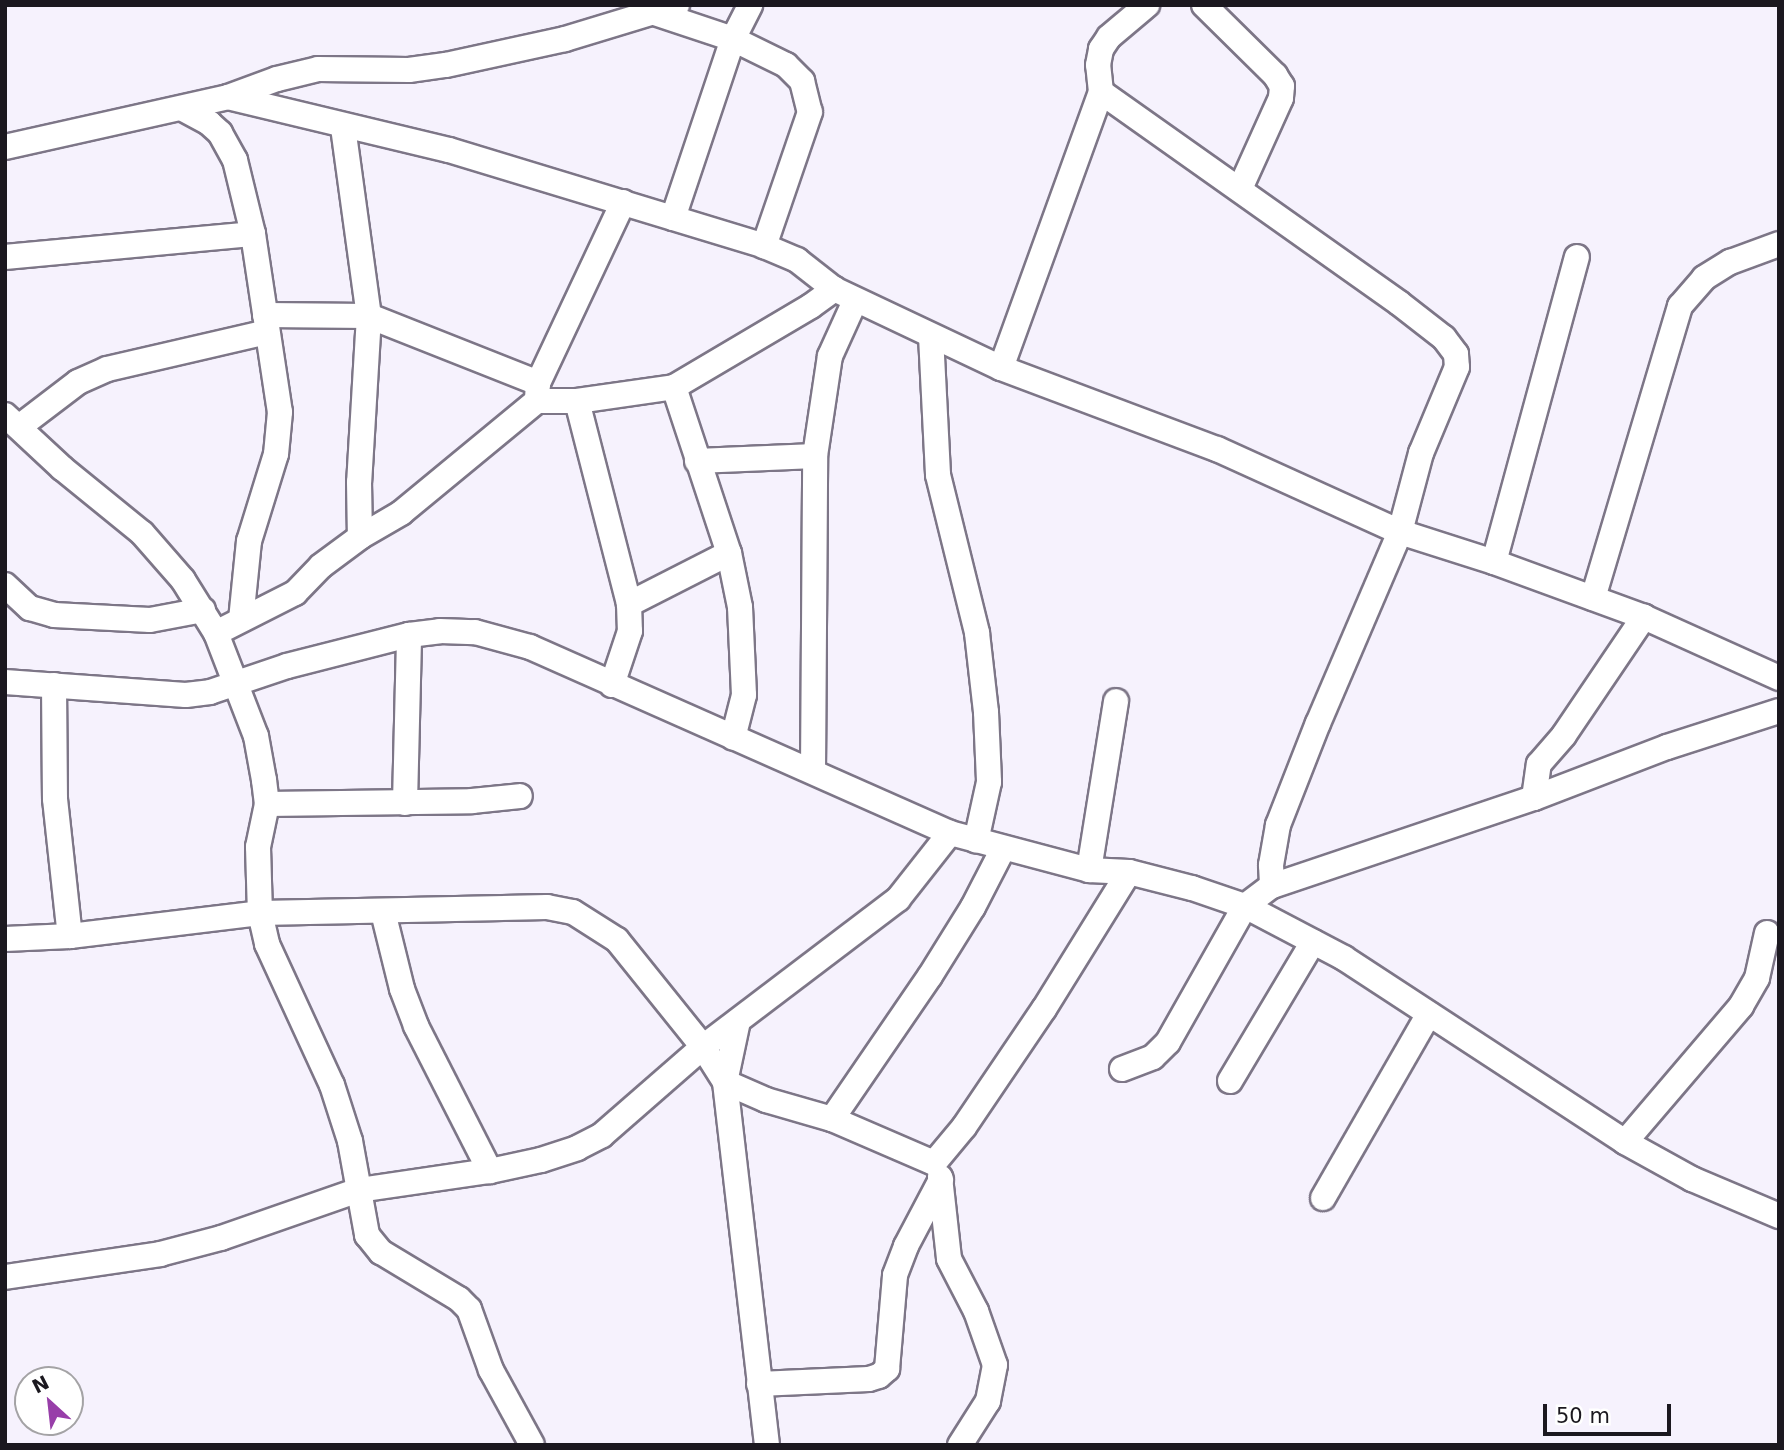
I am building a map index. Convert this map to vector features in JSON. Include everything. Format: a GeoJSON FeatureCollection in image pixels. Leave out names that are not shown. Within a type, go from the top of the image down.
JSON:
{"type":"FeatureCollection","features":[{"type":"Feature","properties":{"kind":"street"},"geometry":{"type":"LineString","coordinates":[[5,147],[183,109],[317,69],[409,70],[446,65],[565,38],[651,9],[677,5]]}},
{"type":"Feature","properties":{"kind":"street"},"geometry":{"type":"LineString","coordinates":[[673,218],[733,39],[750,5]]}},
{"type":"Feature","properties":{"kind":"street"},"geometry":{"type":"LineString","coordinates":[[1001,368],[1101,92],[1098,65],[1101,49],[1109,37],[1147,5]]}},
{"type":"Feature","properties":{"kind":"street"},"geometry":{"type":"LineString","coordinates":[[1204,5],[1275,75],[1282,86],[1280,98],[1240,190]]}},
{"type":"Feature","properties":{"kind":"street"},"geometry":{"type":"LineString","coordinates":[[651,9],[733,39],[786,65],[802,80],[810,112],[764,246]]}},
{"type":"Feature","properties":{"kind":"street"},"geometry":{"type":"LineString","coordinates":[[1101,92],[1399,303],[1444,338],[1456,354],[1457,368],[1421,453],[1400,532],[1278,825],[1271,865],[1272,886]]}},
{"type":"Feature","properties":{"kind":"street"},"geometry":{"type":"LineString","coordinates":[[228,97],[343,127],[449,150],[764,246],[797,260],[845,295],[1001,368],[1217,449],[1400,532],[1494,562],[1644,617],[1779,678]]}},
{"type":"Feature","properties":{"kind":"street"},"geometry":{"type":"LineString","coordinates":[[183,109],[209,123],[220,134],[236,160],[253,234],[280,412],[280,432],[249,541],[241,620]]}},
{"type":"Feature","properties":{"kind":"street"},"geometry":{"type":"LineString","coordinates":[[343,127],[369,316],[359,482],[359,537]]}},
{"type":"Feature","properties":{"kind":"street"},"geometry":{"type":"LineString","coordinates":[[216,633],[295,593],[321,566],[359,537],[401,513],[538,392],[623,202]]}},
{"type":"Feature","properties":{"kind":"street"},"geometry":{"type":"LineString","coordinates":[[5,257],[253,234]]}},
{"type":"Feature","properties":{"kind":"street"},"geometry":{"type":"LineString","coordinates":[[1593,598],[1680,306],[1704,278],[1730,262],[1779,244]]}},
{"type":"Feature","properties":{"kind":"street"},"geometry":{"type":"LineString","coordinates":[[1494,562],[1577,257]]}},
{"type":"Feature","properties":{"kind":"street"},"geometry":{"type":"LineString","coordinates":[[532,1445],[491,1370],[470,1309],[460,1299],[381,1252],[367,1235],[350,1141],[332,1085],[275,968],[260,913],[258,847],[267,804],[256,736],[216,633],[168,560],[142,533],[62,468],[12,421],[78,382],[107,369],[266,323],[369,316],[538,392],[578,401],[674,387],[845,295]]}},
{"type":"Feature","properties":{"kind":"street"},"geometry":{"type":"LineString","coordinates":[[813,771],[815,456],[830,356],[845,295]]}},
{"type":"Feature","properties":{"kind":"street"},"geometry":{"type":"LineString","coordinates":[[932,336],[938,475],[978,633],[986,712],[989,782],[976,841]]}},
{"type":"Feature","properties":{"kind":"street"},"geometry":{"type":"LineString","coordinates":[[674,387],[729,553],[740,607],[744,695],[733,738]]}},
{"type":"Feature","properties":{"kind":"street"},"geometry":{"type":"LineString","coordinates":[[578,401],[629,604],[630,631],[612,685]]}},
{"type":"Feature","properties":{"kind":"street"},"geometry":{"type":"LineString","coordinates":[[698,461],[815,456]]}},
{"type":"Feature","properties":{"kind":"street"},"geometry":{"type":"LineString","coordinates":[[629,604],[729,553]]}},
{"type":"Feature","properties":{"kind":"street"},"geometry":{"type":"LineString","coordinates":[[5,585],[30,608],[54,615],[150,620],[203,610]]}},
{"type":"Feature","properties":{"kind":"street"},"geometry":{"type":"LineString","coordinates":[[1534,797],[1539,764],[1563,735],[1644,617]]}},
{"type":"Feature","properties":{"kind":"street"},"geometry":{"type":"LineString","coordinates":[[5,682],[186,695],[210,692],[237,682],[409,635],[440,631],[475,632],[530,646],[612,685],[950,832],[1003,849],[1088,870],[1129,872],[1192,888],[1245,906],[1343,958],[1625,1142],[1692,1179],[1777,1212]]}},
{"type":"Feature","properties":{"kind":"street"},"geometry":{"type":"LineString","coordinates":[[405,803],[409,635]]}},
{"type":"Feature","properties":{"kind":"street"},"geometry":{"type":"LineString","coordinates":[[54,685],[55,799],[70,936]]}},
{"type":"Feature","properties":{"kind":"street"},"geometry":{"type":"LineString","coordinates":[[1088,870],[1116,701]]}},
{"type":"Feature","properties":{"kind":"street"},"geometry":{"type":"LineString","coordinates":[[1122,1069],[1153,1057],[1168,1042],[1245,906],[1272,886],[1534,797],[1667,747],[1779,711]]}},
{"type":"Feature","properties":{"kind":"street"},"geometry":{"type":"LineString","coordinates":[[267,804],[405,803],[520,796]]}},
{"type":"Feature","properties":{"kind":"street"},"geometry":{"type":"LineString","coordinates":[[5,1277],[160,1254],[221,1238],[359,1190],[490,1171],[541,1160],[577,1148],[602,1135],[703,1047],[898,899],[950,832]]}},
{"type":"Feature","properties":{"kind":"street"},"geometry":{"type":"LineString","coordinates":[[832,1119],[930,976],[973,906],[1003,849]]}},
{"type":"Feature","properties":{"kind":"street"},"geometry":{"type":"LineString","coordinates":[[759,1384],[869,1379],[879,1376],[887,1369],[895,1275],[938,1172],[964,1127],[1044,1009],[1129,872]]}},
{"type":"Feature","properties":{"kind":"street"},"geometry":{"type":"LineString","coordinates":[[5,939],[70,936],[132,926],[260,913],[547,907],[573,912],[617,940],[703,1047],[725,1082],[766,1100],[832,1119],[938,1172]]}},
{"type":"Feature","properties":{"kind":"street"},"geometry":{"type":"LineString","coordinates":[[383,912],[402,989],[416,1026],[490,1171]]}},
{"type":"Feature","properties":{"kind":"street"},"geometry":{"type":"LineString","coordinates":[[1625,1142],[1741,1006],[1757,978],[1767,933]]}},
{"type":"Feature","properties":{"kind":"street"},"geometry":{"type":"LineString","coordinates":[[1230,1081],[1313,942]]}},
{"type":"Feature","properties":{"kind":"street"},"geometry":{"type":"LineString","coordinates":[[1323,1198],[1429,1014]]}},
{"type":"Feature","properties":{"kind":"street"},"geometry":{"type":"LineString","coordinates":[[738,1021],[725,1082],[766,1445]]}},
{"type":"Feature","properties":{"kind":"street"},"geometry":{"type":"LineString","coordinates":[[938,1172],[949,1259],[976,1311],[995,1365],[988,1401],[960,1445]]}},
{"type":"Feature","properties":{"kind":"street"},"geometry":{"type":"LineString","coordinates":[[973,1445],[978,1416]]}}]}
